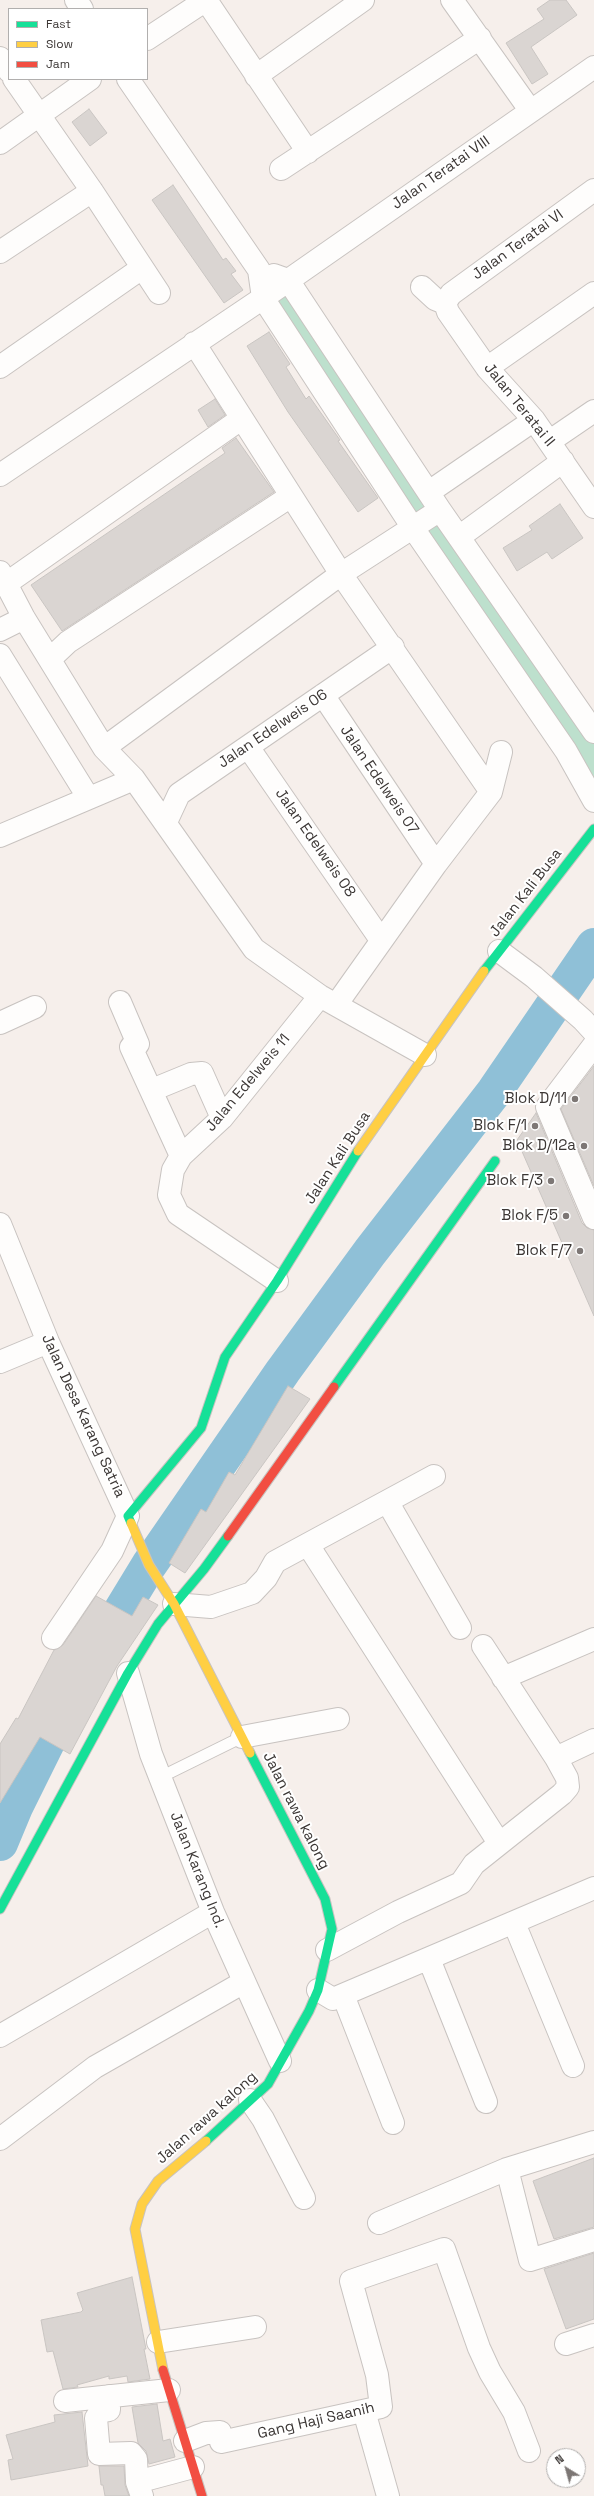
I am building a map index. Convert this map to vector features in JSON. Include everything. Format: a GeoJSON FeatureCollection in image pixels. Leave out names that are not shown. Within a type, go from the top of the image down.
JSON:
{"type":"FeatureCollection","features":[{"type":"Feature","properties":{"kind":"street"},"geometry":{"type":"LineString","coordinates":[[148,38],[206,0],[308,152]]}},
{"type":"Feature","properties":{"kind":"street"},"geometry":{"type":"LineString","coordinates":[[256,76],[363,0]]}},
{"type":"Feature","properties":{"kind":"street"},"geometry":{"type":"LineString","coordinates":[[452,0],[530,110]]}},
{"type":"Feature","properties":{"kind":"street"},"geometry":{"type":"LineString","coordinates":[[281,169],[480,38]]}},
{"type":"Feature","properties":{"kind":"street"},"geometry":{"type":"LineString","coordinates":[[0,58],[8,70]]}},
{"type":"Feature","properties":{"kind":"street","name":"Jalan Teratai VIII"},"geometry":{"type":"LineString","coordinates":[[0,475],[263,298],[530,110],[594,67]]}},
{"type":"Feature","properties":{"kind":"street"},"geometry":{"type":"LineString","coordinates":[[15,80],[92,191],[159,293]]}},
{"type":"Feature","properties":{"kind":"street"},"geometry":{"type":"LineString","coordinates":[[0,143],[89,80]]}},
{"type":"Feature","properties":{"kind":"street"},"geometry":{"type":"LineString","coordinates":[[129,80],[259,270],[263,298],[413,528],[566,752],[594,801]]}},
{"type":"Feature","properties":{"kind":"street","name":"Jalan Teratai VI"},"geometry":{"type":"LineString","coordinates":[[445,303],[451,294],[594,190]]}},
{"type":"Feature","properties":{"kind":"street"},"geometry":{"type":"LineString","coordinates":[[0,252],[92,191]]}},
{"type":"Feature","properties":{"kind":"street"},"geometry":{"type":"LineString","coordinates":[[0,367],[142,268]]}},
{"type":"Feature","properties":{"kind":"street"},"geometry":{"type":"LineString","coordinates":[[259,270],[288,280],[440,510],[594,732]]}},
{"type":"Feature","properties":{"kind":"street"},"geometry":{"type":"LineString","coordinates":[[422,287],[435,299],[445,303]]}},
{"type":"Feature","properties":{"kind":"street"},"geometry":{"type":"LineString","coordinates":[[487,368],[594,293]]}},
{"type":"Feature","properties":{"kind":"street","name":"Jalan Teratai II"},"geometry":{"type":"LineString","coordinates":[[445,303],[448,312],[487,368],[534,420],[550,441],[594,507]]}},
{"type":"Feature","properties":{"kind":"street"},"geometry":{"type":"LineString","coordinates":[[194,343],[341,574],[393,647],[491,792]]}},
{"type":"Feature","properties":{"kind":"street"},"geometry":{"type":"LineString","coordinates":[[550,441],[594,411]]}},
{"type":"Feature","properties":{"kind":"street"},"geometry":{"type":"LineString","coordinates":[[241,419],[3,578],[24,618],[104,748],[134,779],[166,822],[254,949],[328,1000],[425,1055]]}},
{"type":"Feature","properties":{"kind":"street"},"geometry":{"type":"LineString","coordinates":[[429,492],[534,420]]}},
{"type":"Feature","properties":{"kind":"street"},"geometry":{"type":"LineString","coordinates":[[459,537],[563,461]]}},
{"type":"Feature","properties":{"kind":"street"},"geometry":{"type":"LineString","coordinates":[[50,659],[68,642],[291,496]]}},
{"type":"Feature","properties":{"kind":"street"},"geometry":{"type":"LineString","coordinates":[[104,748],[341,574],[440,510]]}},
{"type":"Feature","properties":{"kind":"street"},"geometry":{"type":"LineString","coordinates":[[0,630],[24,618]]}},
{"type":"Feature","properties":{"kind":"street","name":"Jalan Edelweis 06"},"geometry":{"type":"LineString","coordinates":[[166,822],[179,794],[393,647]]}},
{"type":"Feature","properties":{"kind":"street"},"geometry":{"type":"LineString","coordinates":[[0,655],[88,798]]}},
{"type":"Feature","properties":{"kind":"street","name":"Jalan Edelweis 07"},"geometry":{"type":"LineString","coordinates":[[323,695],[436,864]]}},
{"type":"Feature","properties":{"kind":"street","name":"Jalan Edelweis 08"},"geometry":{"type":"LineString","coordinates":[[248,747],[382,940]]}},
{"type":"Feature","properties":{"kind":"street"},"geometry":{"type":"LineString","coordinates":[[491,792],[501,752]]}},
{"type":"Feature","properties":{"kind":"street"},"geometry":{"type":"LineString","coordinates":[[0,836],[134,779]]}},
{"type":"Feature","properties":{"kind":"street","name":"Jalan Edelweis 11"},"geometry":{"type":"LineString","coordinates":[[277,1281],[178,1214],[169,1194],[173,1170],[181,1156],[222,1118],[382,940],[436,864],[491,792]]}},
{"type":"Feature","properties":{"kind":"street","name":"Jalan Kali Busa"},"geometry":{"type":"LineString","coordinates":[[132,1525],[201,1428],[226,1357],[277,1281],[358,1150],[499,951],[594,829]]}},
{"type":"Feature","properties":{"kind":"street"},"geometry":{"type":"LineString","coordinates":[[499,951],[534,977],[589,1026]]}},
{"type":"Feature","properties":{"kind":"street"},"geometry":{"type":"LineString","coordinates":[[120,1002],[138,1044],[131,1047],[181,1156]]}},
{"type":"Feature","properties":{"kind":"street"},"geometry":{"type":"LineString","coordinates":[[0,1022],[35,1007]]}},
{"type":"Feature","properties":{"kind":"street"},"geometry":{"type":"LineString","coordinates":[[594,1045],[547,1107],[594,1218]]}},
{"type":"Feature","properties":{"kind":"street"},"geometry":{"type":"LineString","coordinates":[[152,1090],[191,1074],[202,1073],[222,1118]]}},
{"type":"Feature","properties":{"kind":"street"},"geometry":{"type":"LineString","coordinates":[[0,1909],[128,1673],[158,1624],[204,1569],[495,1161]]}},
{"type":"Feature","properties":{"kind":"street","name":"Jalan Desa Karang Satria"},"geometry":{"type":"LineString","coordinates":[[0,1224],[48,1342],[149,1565],[174,1604]]}},
{"type":"Feature","properties":{"kind":"street"},"geometry":{"type":"LineString","coordinates":[[0,1362],[48,1342]]}},
{"type":"Feature","properties":{"kind":"street"},"geometry":{"type":"LineString","coordinates":[[174,1604],[211,1607],[252,1593],[266,1578],[275,1562],[388,1503],[434,1476]]}},
{"type":"Feature","properties":{"kind":"street"},"geometry":{"type":"LineString","coordinates":[[388,1503],[460,1628]]}},
{"type":"Feature","properties":{"kind":"street"},"geometry":{"type":"LineString","coordinates":[[53,1638],[112,1551],[132,1525]]}},
{"type":"Feature","properties":{"kind":"street"},"geometry":{"type":"LineString","coordinates":[[308,1545],[499,1843]]}},
{"type":"Feature","properties":{"kind":"street","name":"Jalan rawa kalong"},"geometry":{"type":"LineString","coordinates":[[174,1604],[325,1899],[332,1929],[318,1990],[309,2012],[268,2084],[211,2137],[158,2181],[142,2204],[135,2229],[169,2390],[193,2468],[197,2495]]}},
{"type":"Feature","properties":{"kind":"street"},"geometry":{"type":"LineString","coordinates":[[503,1678],[594,1638]]}},
{"type":"Feature","properties":{"kind":"street"},"geometry":{"type":"LineString","coordinates":[[327,1950],[398,1912],[461,1883],[474,1864],[562,1794],[568,1787],[567,1778],[556,1758],[483,1646]]}},
{"type":"Feature","properties":{"kind":"street","name":"Jalan Karang Ind."},"geometry":{"type":"LineString","coordinates":[[128,1673],[151,1754],[213,1912],[280,2061]]}},
{"type":"Feature","properties":{"kind":"street"},"geometry":{"type":"LineString","coordinates":[[242,1737],[338,1719]]}},
{"type":"Feature","properties":{"kind":"street"},"geometry":{"type":"LineString","coordinates":[[556,1758],[594,1740]]}},
{"type":"Feature","properties":{"kind":"street"},"geometry":{"type":"LineString","coordinates":[[318,1990],[333,1999],[594,1888]]}},
{"type":"Feature","properties":{"kind":"street"},"geometry":{"type":"LineString","coordinates":[[0,2036],[213,1912]]}},
{"type":"Feature","properties":{"kind":"street"},"geometry":{"type":"LineString","coordinates":[[514,1923],[573,2066]]}},
{"type":"Feature","properties":{"kind":"street"},"geometry":{"type":"LineString","coordinates":[[429,1959],[486,2102]]}},
{"type":"Feature","properties":{"kind":"street"},"geometry":{"type":"LineString","coordinates":[[0,2139],[95,2067],[244,1982]]}},
{"type":"Feature","properties":{"kind":"street"},"geometry":{"type":"LineString","coordinates":[[343,1995],[393,2123]]}},
{"type":"Feature","properties":{"kind":"street"},"geometry":{"type":"LineString","coordinates":[[250,2100],[263,2118],[304,2198]]}},
{"type":"Feature","properties":{"kind":"street"},"geometry":{"type":"LineString","coordinates":[[379,2223],[507,2169],[594,2142]]}},
{"type":"Feature","properties":{"kind":"street"},"geometry":{"type":"LineString","coordinates":[[507,2169],[530,2260],[594,2240]]}},
{"type":"Feature","properties":{"kind":"street","name":"Gang Haji Saanih"},"geometry":{"type":"LineString","coordinates":[[185,2441],[206,2433],[220,2432],[221,2442],[381,2407],[377,2375],[351,2281],[444,2249],[479,2348],[490,2372],[514,2412],[529,2451]]}},
{"type":"Feature","properties":{"kind":"street"},"geometry":{"type":"LineString","coordinates":[[158,2342],[255,2327]]}},
{"type":"Feature","properties":{"kind":"street"},"geometry":{"type":"LineString","coordinates":[[566,2344],[594,2334]]}},
{"type":"Feature","properties":{"kind":"street"},"geometry":{"type":"LineString","coordinates":[[65,2401],[169,2390]]}},
{"type":"Feature","properties":{"kind":"street"},"geometry":{"type":"LineString","coordinates":[[109,2396],[109,2410],[102,2411],[96,2418],[99,2454],[131,2453],[136,2458],[140,2489],[193,2468]]}},
{"type":"Feature","properties":{"kind":"street"},"geometry":{"type":"LineString","coordinates":[[364,2411],[388,2496]]}},
{"type":"Feature","properties":{"kind":"lane"},"geometry":{"type":"LineString","coordinates":[[170,1772],[242,1737]]}},
{"type":"Feature","properties":{"kind":"green space"},"geometry":{"type":"Polygon","coordinates":[[[288,280],[594,732],[594,801],[263,298],[288,280]]]}},
{"type":"Feature","properties":{"kind":"building"},"geometry":{"type":"Polygon","coordinates":[[[550,0],[566,0],[577,15],[531,47],[548,74],[532,84],[506,43],[544,19],[537,9],[550,0]]]}},
{"type":"Feature","properties":{"kind":"building"},"geometry":{"type":"Polygon","coordinates":[[[89,109],[107,133],[90,146],[72,122],[89,109]]]}},
{"type":"Feature","properties":{"kind":"building"},"geometry":{"type":"Polygon","coordinates":[[[173,185],[223,260],[226,258],[236,271],[231,274],[243,290],[224,303],[152,200],[173,185]]]}},
{"type":"Feature","properties":{"kind":"building"},"geometry":{"type":"Polygon","coordinates":[[[269,332],[290,364],[286,367],[306,399],[309,396],[378,498],[358,512],[288,412],[247,346],[269,332]]]}},
{"type":"Feature","properties":{"kind":"building"},"geometry":{"type":"Polygon","coordinates":[[[215,399],[225,415],[208,427],[198,410],[215,399]]]}},
{"type":"Feature","properties":{"kind":"building"},"geometry":{"type":"Polygon","coordinates":[[[236,438],[274,492],[62,631],[31,585],[225,453],[222,448],[236,438]]]}},
{"type":"Feature","properties":{"kind":"building"},"geometry":{"type":"Polygon","coordinates":[[[560,504],[583,538],[552,559],[547,552],[517,571],[503,548],[532,530],[529,526],[560,504]]]}},
{"type":"Feature","properties":{"kind":"building"},"geometry":{"type":"Polygon","coordinates":[[[594,1066],[594,1186],[561,1109],[594,1066]]]}},
{"type":"Feature","properties":{"kind":"building"},"geometry":{"type":"Polygon","coordinates":[[[536,1113],[582,1223],[587,1228],[594,1230],[594,1316],[517,1140],[536,1113]]]}},
{"type":"Feature","properties":{"kind":"building"},"geometry":{"type":"Polygon","coordinates":[[[288,1386],[310,1399],[185,1573],[169,1563],[201,1509],[206,1512],[229,1472],[235,1475],[288,1386]]]}},
{"type":"Feature","properties":{"kind":"building"},"geometry":{"type":"Polygon","coordinates":[[[96,1596],[132,1616],[143,1597],[158,1605],[117,1666],[70,1754],[40,1737],[0,1803],[0,1744],[16,1718],[18,1719],[54,1650],[63,1645],[96,1596]]]}},
{"type":"Feature","properties":{"kind":"building"},"geometry":{"type":"Polygon","coordinates":[[[594,2158],[594,2227],[554,2239],[533,2181],[594,2158]]]}},
{"type":"Feature","properties":{"kind":"building"},"geometry":{"type":"Polygon","coordinates":[[[594,2253],[594,2319],[566,2329],[544,2269],[594,2253]]]}},
{"type":"Feature","properties":{"kind":"building"},"geometry":{"type":"Polygon","coordinates":[[[132,2277],[146,2349],[144,2349],[150,2379],[128,2382],[127,2376],[109,2379],[109,2376],[77,2385],[78,2387],[63,2389],[53,2351],[47,2352],[41,2320],[81,2312],[83,2310],[77,2293],[132,2277]]]}},
{"type":"Feature","properties":{"kind":"building"},"geometry":{"type":"Polygon","coordinates":[[[157,2404],[163,2441],[170,2439],[175,2457],[149,2464],[146,2451],[138,2443],[132,2407],[157,2404]]]}},
{"type":"Feature","properties":{"kind":"building"},"geometry":{"type":"Polygon","coordinates":[[[82,2412],[88,2466],[11,2480],[8,2460],[13,2459],[6,2435],[55,2422],[54,2415],[82,2412]]]}},
{"type":"Feature","properties":{"kind":"building"},"geometry":{"type":"Polygon","coordinates":[[[99,2466],[124,2466],[125,2485],[129,2496],[105,2496],[103,2485],[101,2485],[99,2466]]]}},
{"type":"Feature","properties":{"kind":"waterway"},"geometry":{"type":"LineString","coordinates":[[96,1652],[149,1565],[283,1371],[370,1252],[494,1092],[594,946]]}},
{"type":"Feature","properties":{"kind":"waterway"},"geometry":{"type":"LineString","coordinates":[[0,1843],[15,1807],[70,1696]]}},
{"type":"Feature","properties":{"kind":"traffic: fast"},"geometry":{"type":"LineString","coordinates":[[484,971],[594,829]]}},
{"type":"Feature","properties":{"kind":"traffic: fast"},"geometry":{"type":"LineString","coordinates":[[131,1523],[128,1516],[201,1428],[225,1357],[277,1281],[358,1151]]}},
{"type":"Feature","properties":{"kind":"traffic: fast"},"geometry":{"type":"LineString","coordinates":[[334,1387],[495,1161]]}},
{"type":"Feature","properties":{"kind":"traffic: fast"},"geometry":{"type":"LineString","coordinates":[[0,1909],[128,1673],[158,1624],[204,1569],[228,1536]]}},
{"type":"Feature","properties":{"kind":"traffic: fast"},"geometry":{"type":"LineString","coordinates":[[206,2141],[268,2084],[309,2011],[318,1990],[332,1929],[325,1899],[250,1753]]}},
{"type":"Feature","properties":{"kind":"traffic: slow"},"geometry":{"type":"LineString","coordinates":[[358,1151],[484,971]]}},
{"type":"Feature","properties":{"kind":"traffic: slow"},"geometry":{"type":"LineString","coordinates":[[131,1523],[149,1565],[174,1604],[250,1753]]}},
{"type":"Feature","properties":{"kind":"traffic: slow"},"geometry":{"type":"LineString","coordinates":[[163,2370],[135,2229],[142,2204],[158,2181],[206,2141]]}},
{"type":"Feature","properties":{"kind":"traffic: jam"},"geometry":{"type":"LineString","coordinates":[[228,1536],[334,1387]]}},
{"type":"Feature","properties":{"kind":"traffic: jam"},"geometry":{"type":"LineString","coordinates":[[163,2370],[202,2496]]}},
{"type":"Feature","properties":{"kind":"place","name":"Blok D/11"},"geometry":{"type":"Point","coordinates":[575,1099]}},
{"type":"Feature","properties":{"kind":"place","name":"Blok F/1"},"geometry":{"type":"Point","coordinates":[535,1126]}},
{"type":"Feature","properties":{"kind":"place","name":"Blok D/12a"},"geometry":{"type":"Point","coordinates":[584,1146]}},
{"type":"Feature","properties":{"kind":"place","name":"Blok F/3"},"geometry":{"type":"Point","coordinates":[551,1181]}},
{"type":"Feature","properties":{"kind":"place","name":"Blok F/5"},"geometry":{"type":"Point","coordinates":[566,1216]}},
{"type":"Feature","properties":{"kind":"place","name":"Blok F/7"},"geometry":{"type":"Point","coordinates":[580,1251]}}]}
